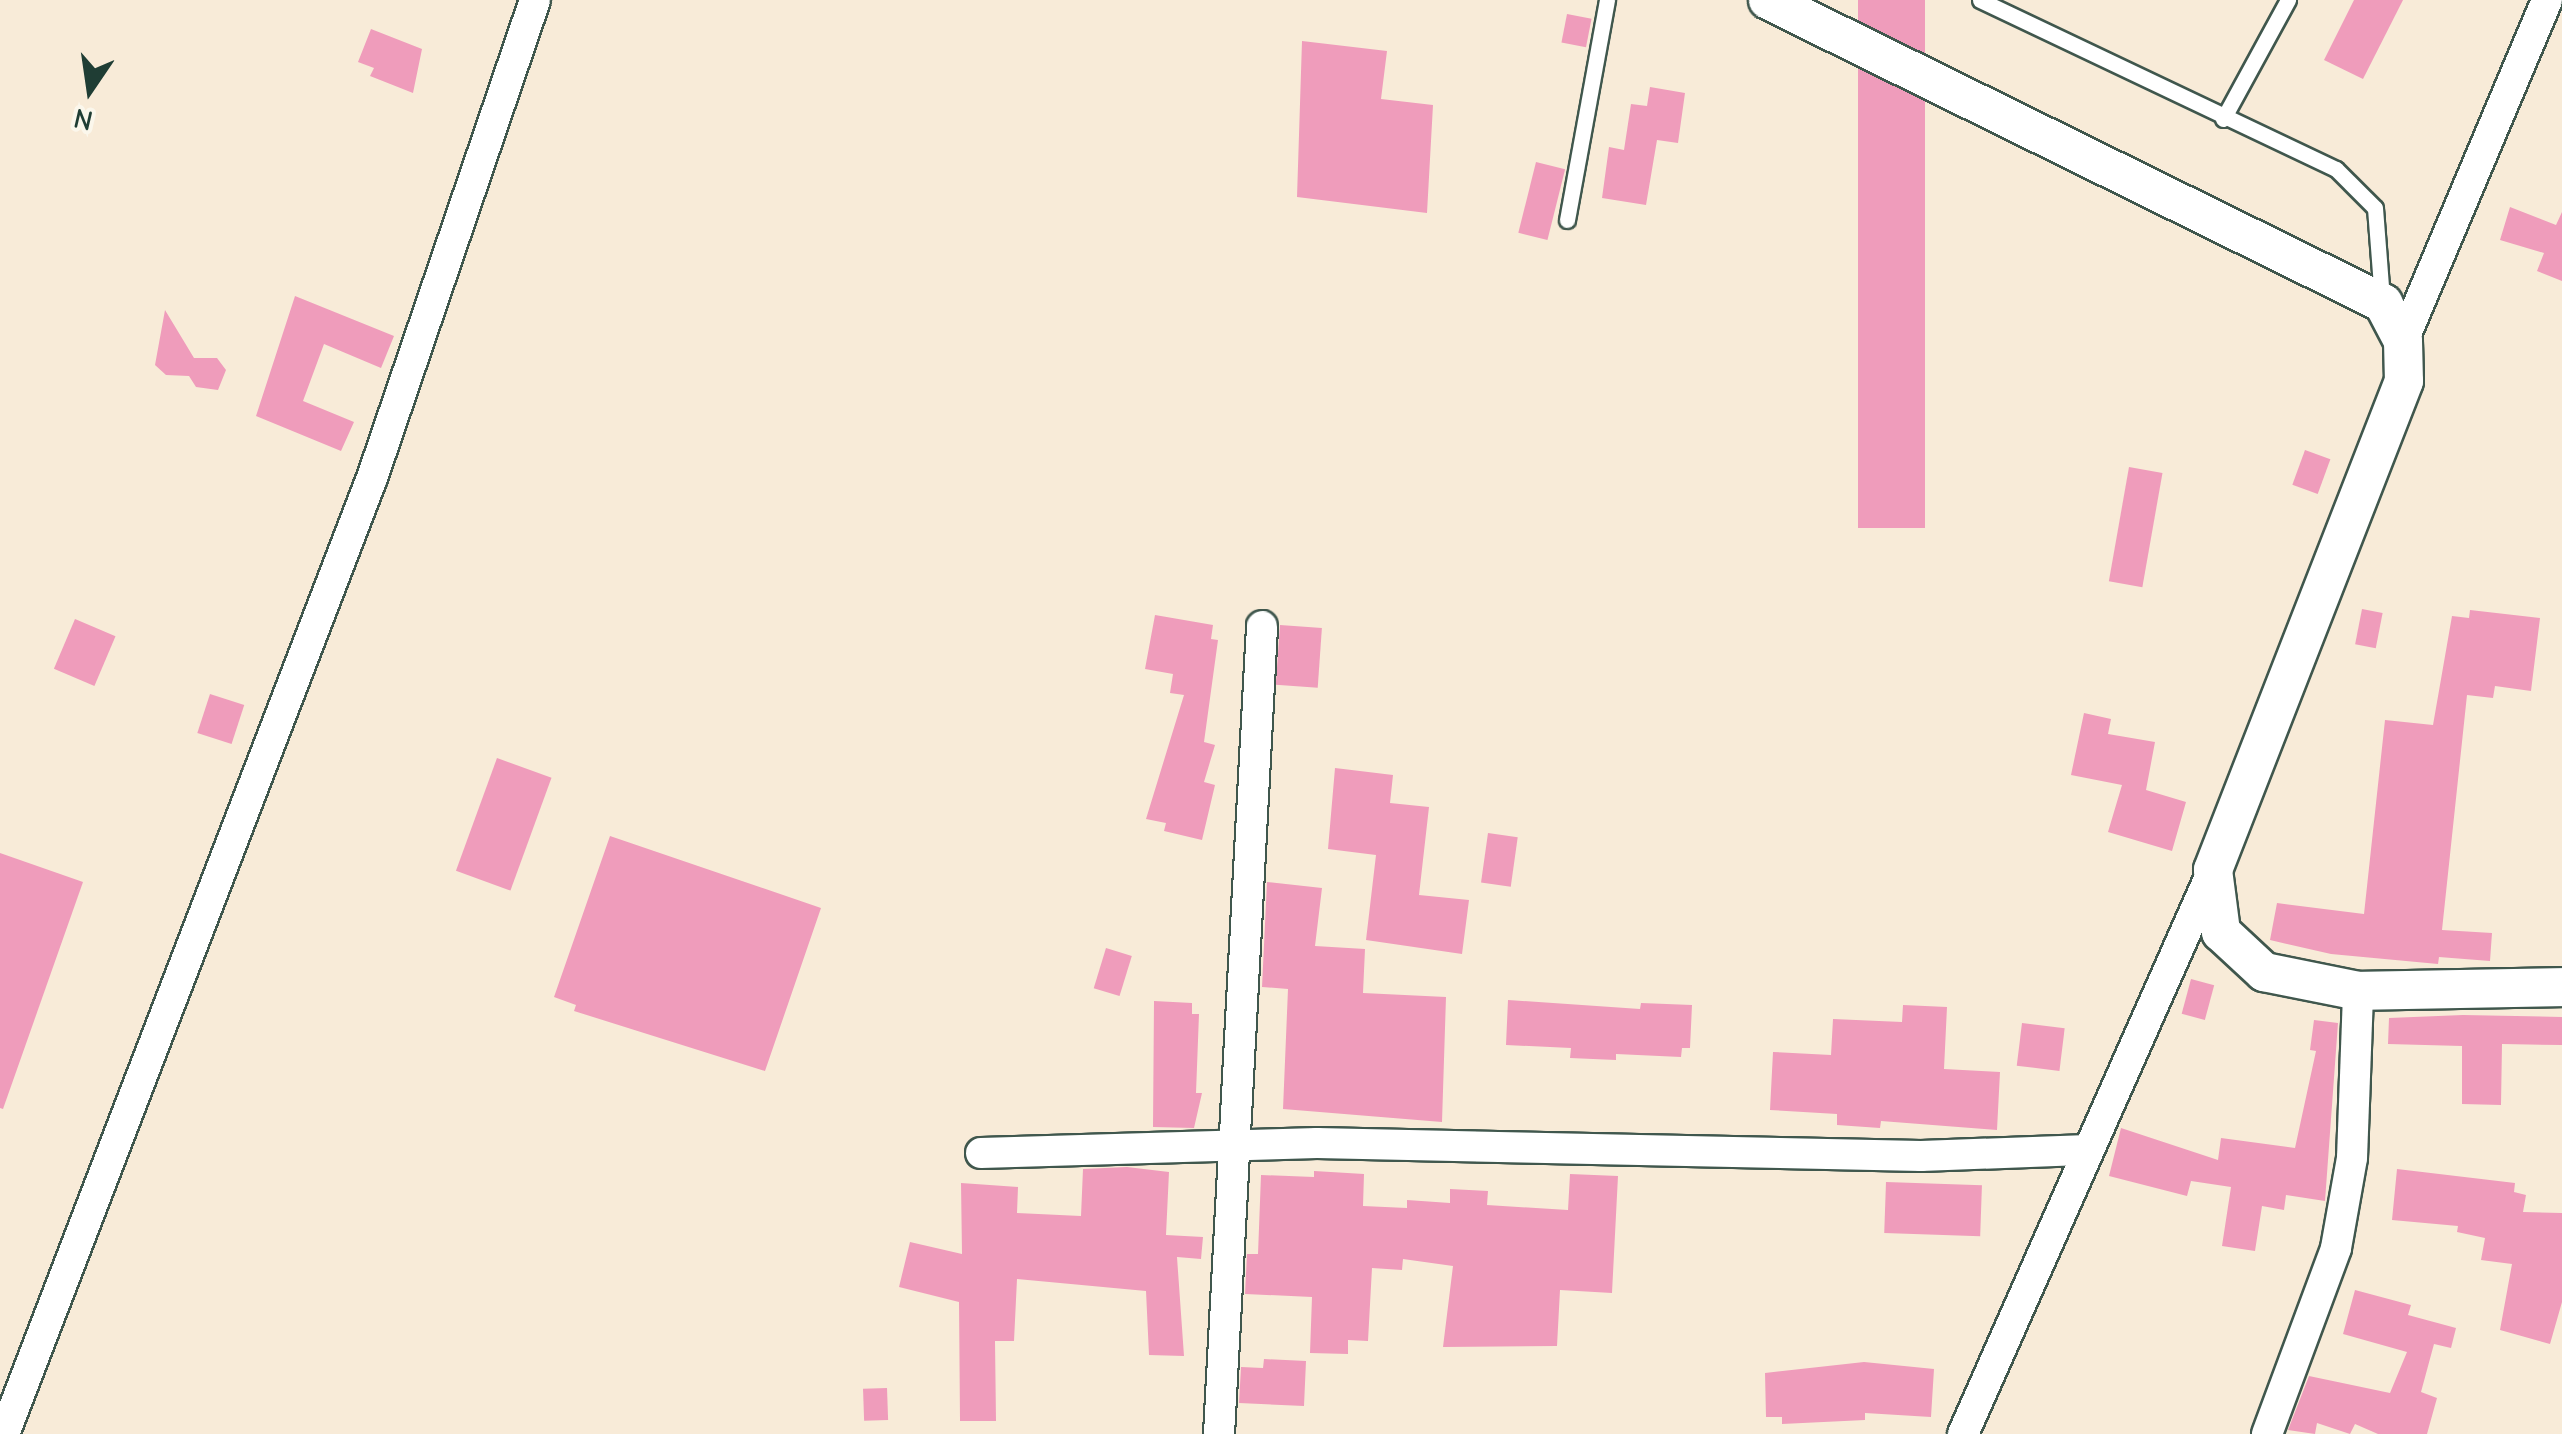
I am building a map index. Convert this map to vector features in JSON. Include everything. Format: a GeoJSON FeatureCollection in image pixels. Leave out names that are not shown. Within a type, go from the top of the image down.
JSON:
{"type":"FeatureCollection","features":[{"type":"Feature","properties":{"kind":"street"},"geometry":{"type":"LineString","coordinates":[[4,1434],[372,478],[535,0]]}},
{"type":"Feature","properties":{"kind":"street"},"geometry":{"type":"LineString","coordinates":[[1768,0],[2383,303],[2403,341]]}},
{"type":"Feature","properties":{"kind":"street"},"geometry":{"type":"LineString","coordinates":[[1963,1434],[2212,870],[2404,381],[2403,341],[2547,0]]}},
{"type":"Feature","properties":{"kind":"street"},"geometry":{"type":"LineString","coordinates":[[1219,1434],[1262,626]]}},
{"type":"Feature","properties":{"kind":"street"},"geometry":{"type":"LineString","coordinates":[[2212,870],[2221,932],[2264,972],[2358,991],[2562,987]]}},
{"type":"Feature","properties":{"kind":"street"},"geometry":{"type":"LineString","coordinates":[[2267,1434],[2336,1248],[2352,1158],[2358,991]]}},
{"type":"Feature","properties":{"kind":"street"},"geometry":{"type":"LineString","coordinates":[[981,1153],[1232,1145],[1921,1156],[2088,1150]]}},
{"type":"Feature","properties":{"kind":"lane"},"geometry":{"type":"LineString","coordinates":[[1567,220],[1607,0]]}},
{"type":"Feature","properties":{"kind":"lane"},"geometry":{"type":"LineString","coordinates":[[1980,0],[2223,119],[2336,169],[2375,208],[2383,303]]}},
{"type":"Feature","properties":{"kind":"lane"},"geometry":{"type":"LineString","coordinates":[[2223,119],[2288,0]]}},
{"type":"Feature","properties":{"kind":"building"},"geometry":{"type":"Polygon","coordinates":[[[1858,0],[1925,0],[1925,528],[1858,528],[1858,0]]]}},
{"type":"Feature","properties":{"kind":"building"},"geometry":{"type":"Polygon","coordinates":[[[2354,0],[2403,0],[2363,79],[2324,60],[2354,0]]]}},
{"type":"Feature","properties":{"kind":"building"},"geometry":{"type":"Polygon","coordinates":[[[1567,14],[1592,19],[1586,47],[1561,42],[1567,14]]]}},
{"type":"Feature","properties":{"kind":"building"},"geometry":{"type":"Polygon","coordinates":[[[371,29],[422,49],[413,93],[370,76],[374,68],[358,62],[371,29]]]}},
{"type":"Feature","properties":{"kind":"building"},"geometry":{"type":"Polygon","coordinates":[[[1302,41],[1387,51],[1381,99],[1433,105],[1427,213],[1297,197],[1302,41]]]}},
{"type":"Feature","properties":{"kind":"building"},"geometry":{"type":"Polygon","coordinates":[[[1650,87],[1685,93],[1678,143],[1657,140],[1646,205],[1602,198],[1609,147],[1624,150],[1631,104],[1647,106],[1650,87]]]}},
{"type":"Feature","properties":{"kind":"building"},"geometry":{"type":"Polygon","coordinates":[[[1536,162],[1565,169],[1547,240],[1518,233],[1536,162]]]}},
{"type":"Feature","properties":{"kind":"building"},"geometry":{"type":"Polygon","coordinates":[[[2510,207],[2556,225],[2562,212],[2562,281],[2537,271],[2544,253],[2500,240],[2510,207]]]}},
{"type":"Feature","properties":{"kind":"building"},"geometry":{"type":"Polygon","coordinates":[[[295,296],[394,336],[381,368],[324,344],[303,401],[354,422],[341,451],[256,416],[295,296]]]}},
{"type":"Feature","properties":{"kind":"building"},"geometry":{"type":"Polygon","coordinates":[[[165,310],[194,358],[217,358],[226,370],[218,390],[196,387],[189,376],[166,375],[155,365],[165,310]]]}},
{"type":"Feature","properties":{"kind":"building"},"geometry":{"type":"Polygon","coordinates":[[[2305,450],[2330,459],[2318,494],[2292,485],[2305,450]]]}},
{"type":"Feature","properties":{"kind":"building"},"geometry":{"type":"Polygon","coordinates":[[[2129,467],[2162,473],[2142,587],[2109,581],[2129,467]]]}},
{"type":"Feature","properties":{"kind":"building"},"geometry":{"type":"Polygon","coordinates":[[[2362,609],[2383,613],[2376,648],[2355,644],[2362,609]]]}},
{"type":"Feature","properties":{"kind":"building"},"geometry":{"type":"Polygon","coordinates":[[[2470,610],[2540,618],[2531,691],[2495,686],[2493,698],[2467,695],[2442,930],[2492,933],[2490,961],[2439,957],[2438,964],[2331,954],[2270,940],[2277,903],[2364,914],[2385,720],[2433,725],[2452,616],[2469,618],[2470,610]]]}},
{"type":"Feature","properties":{"kind":"building"},"geometry":{"type":"Polygon","coordinates":[[[1155,615],[1213,625],[1211,639],[1218,640],[1204,742],[1215,745],[1204,782],[1215,785],[1202,840],[1164,831],[1166,823],[1146,819],[1184,695],[1170,693],[1173,674],[1145,669],[1155,615]]]}},
{"type":"Feature","properties":{"kind":"building"},"geometry":{"type":"Polygon","coordinates":[[[75,619],[116,636],[94,686],[54,669],[75,619]]]}},
{"type":"Feature","properties":{"kind":"building"},"geometry":{"type":"Polygon","coordinates":[[[1280,625],[1322,628],[1318,688],[1276,685],[1280,625]]]}},
{"type":"Feature","properties":{"kind":"building"},"geometry":{"type":"Polygon","coordinates":[[[210,694],[244,705],[232,744],[197,733],[210,694]]]}},
{"type":"Feature","properties":{"kind":"building"},"geometry":{"type":"Polygon","coordinates":[[[2084,713],[2111,719],[2108,734],[2155,742],[2146,790],[2186,802],[2172,851],[2108,832],[2122,785],[2071,775],[2084,713]]]}},
{"type":"Feature","properties":{"kind":"building"},"geometry":{"type":"Polygon","coordinates":[[[497,758],[552,778],[510,891],[456,871],[497,758]]]}},
{"type":"Feature","properties":{"kind":"building"},"geometry":{"type":"Polygon","coordinates":[[[1335,768],[1393,775],[1390,803],[1429,807],[1419,895],[1469,900],[1462,954],[1366,940],[1376,855],[1328,849],[1335,768]]]}},
{"type":"Feature","properties":{"kind":"building"},"geometry":{"type":"Polygon","coordinates":[[[1488,833],[1518,837],[1511,887],[1481,883],[1488,833]]]}},
{"type":"Feature","properties":{"kind":"building"},"geometry":{"type":"Polygon","coordinates":[[[610,836],[821,908],[765,1071],[574,1011],[576,1005],[554,997],[610,836]]]}},
{"type":"Feature","properties":{"kind":"building"},"geometry":{"type":"Polygon","coordinates":[[[0,853],[83,882],[3,1109],[0,1108],[0,853]]]}},
{"type":"Feature","properties":{"kind":"building"},"geometry":{"type":"Polygon","coordinates":[[[1267,882],[1322,888],[1315,946],[1365,949],[1363,993],[1446,997],[1442,1122],[1283,1109],[1288,989],[1262,987],[1267,882]]]}},
{"type":"Feature","properties":{"kind":"building"},"geometry":{"type":"Polygon","coordinates":[[[1106,948],[1132,956],[1120,996],[1094,988],[1106,948]]]}},
{"type":"Feature","properties":{"kind":"building"},"geometry":{"type":"Polygon","coordinates":[[[2191,979],[2214,985],[2205,1020],[2182,1014],[2191,979]]]}},
{"type":"Feature","properties":{"kind":"building"},"geometry":{"type":"Polygon","coordinates":[[[1508,1000],[1640,1009],[1641,1003],[1692,1005],[1690,1048],[1682,1048],[1681,1057],[1616,1054],[1616,1060],[1570,1058],[1571,1048],[1506,1045],[1508,1000]]]}},
{"type":"Feature","properties":{"kind":"building"},"geometry":{"type":"Polygon","coordinates":[[[1154,1001],[1192,1003],[1192,1014],[1199,1014],[1196,1093],[1202,1093],[1194,1128],[1153,1127],[1154,1001]]]}},
{"type":"Feature","properties":{"kind":"building"},"geometry":{"type":"Polygon","coordinates":[[[1903,1005],[1947,1007],[1944,1069],[2000,1072],[1997,1130],[1881,1121],[1880,1128],[1837,1125],[1837,1114],[1770,1110],[1773,1052],[1831,1055],[1833,1019],[1902,1022],[1903,1005]]]}},
{"type":"Feature","properties":{"kind":"building"},"geometry":{"type":"Polygon","coordinates":[[[2562,1017],[2562,1045],[2502,1044],[2501,1105],[2462,1104],[2462,1046],[2388,1044],[2389,1018],[2562,1017]]]}},
{"type":"Feature","properties":{"kind":"building"},"geometry":{"type":"Polygon","coordinates":[[[2314,1020],[2338,1023],[2325,1201],[2286,1195],[2284,1210],[2262,1206],[2255,1251],[2222,1246],[2231,1187],[2191,1181],[2187,1196],[2109,1176],[2121,1128],[2218,1160],[2221,1138],[2295,1148],[2316,1051],[2310,1050],[2314,1020]]]}},
{"type":"Feature","properties":{"kind":"building"},"geometry":{"type":"Polygon","coordinates":[[[2022,1023],[2065,1028],[2059,1071],[2017,1066],[2022,1023]]]}},
{"type":"Feature","properties":{"kind":"building"},"geometry":{"type":"Polygon","coordinates":[[[1127,1167],[1169,1172],[1166,1235],[1203,1237],[1201,1259],[1177,1257],[1184,1356],[1149,1355],[1146,1291],[1017,1279],[1014,1341],[995,1341],[996,1421],[960,1421],[959,1302],[899,1287],[910,1242],[962,1254],[961,1183],[1018,1187],[1017,1213],[1081,1216],[1083,1169],[1127,1167]]]}},
{"type":"Feature","properties":{"kind":"building"},"geometry":{"type":"Polygon","coordinates":[[[2397,1169],[2515,1183],[2514,1192],[2526,1195],[2523,1212],[2562,1213],[2562,1302],[2550,1344],[2500,1330],[2512,1264],[2481,1260],[2485,1238],[2457,1232],[2458,1226],[2392,1220],[2397,1169]]]}},
{"type":"Feature","properties":{"kind":"building"},"geometry":{"type":"Polygon","coordinates":[[[1314,1171],[1364,1174],[1363,1206],[1407,1208],[1407,1200],[1450,1203],[1450,1189],[1488,1191],[1487,1205],[1568,1210],[1570,1174],[1618,1176],[1612,1293],[1560,1290],[1557,1346],[1443,1347],[1453,1266],[1403,1259],[1402,1270],[1372,1268],[1368,1341],[1348,1340],[1348,1354],[1310,1353],[1312,1297],[1245,1294],[1247,1254],[1258,1254],[1261,1175],[1314,1177],[1314,1171]]]}},
{"type":"Feature","properties":{"kind":"building"},"geometry":{"type":"Polygon","coordinates":[[[1886,1182],[1982,1185],[1980,1236],[1884,1233],[1886,1182]]]}},
{"type":"Feature","properties":{"kind":"building"},"geometry":{"type":"Polygon","coordinates":[[[2355,1290],[2411,1305],[2408,1315],[2456,1328],[2451,1348],[2434,1344],[2421,1392],[2437,1398],[2427,1434],[2378,1434],[2355,1424],[2350,1434],[2317,1423],[2315,1434],[2288,1430],[2309,1376],[2390,1393],[2407,1352],[2343,1334],[2355,1290]]]}},
{"type":"Feature","properties":{"kind":"building"},"geometry":{"type":"Polygon","coordinates":[[[1264,1359],[1306,1361],[1304,1406],[1239,1403],[1241,1367],[1263,1368],[1264,1359]]]}},
{"type":"Feature","properties":{"kind":"building"},"geometry":{"type":"Polygon","coordinates":[[[1864,1362],[1934,1369],[1931,1417],[1865,1413],[1865,1420],[1782,1424],[1782,1417],[1766,1417],[1765,1373],[1864,1362]]]}},
{"type":"Feature","properties":{"kind":"building"},"geometry":{"type":"Polygon","coordinates":[[[887,1388],[888,1420],[864,1421],[863,1389],[887,1388]]]}}]}
